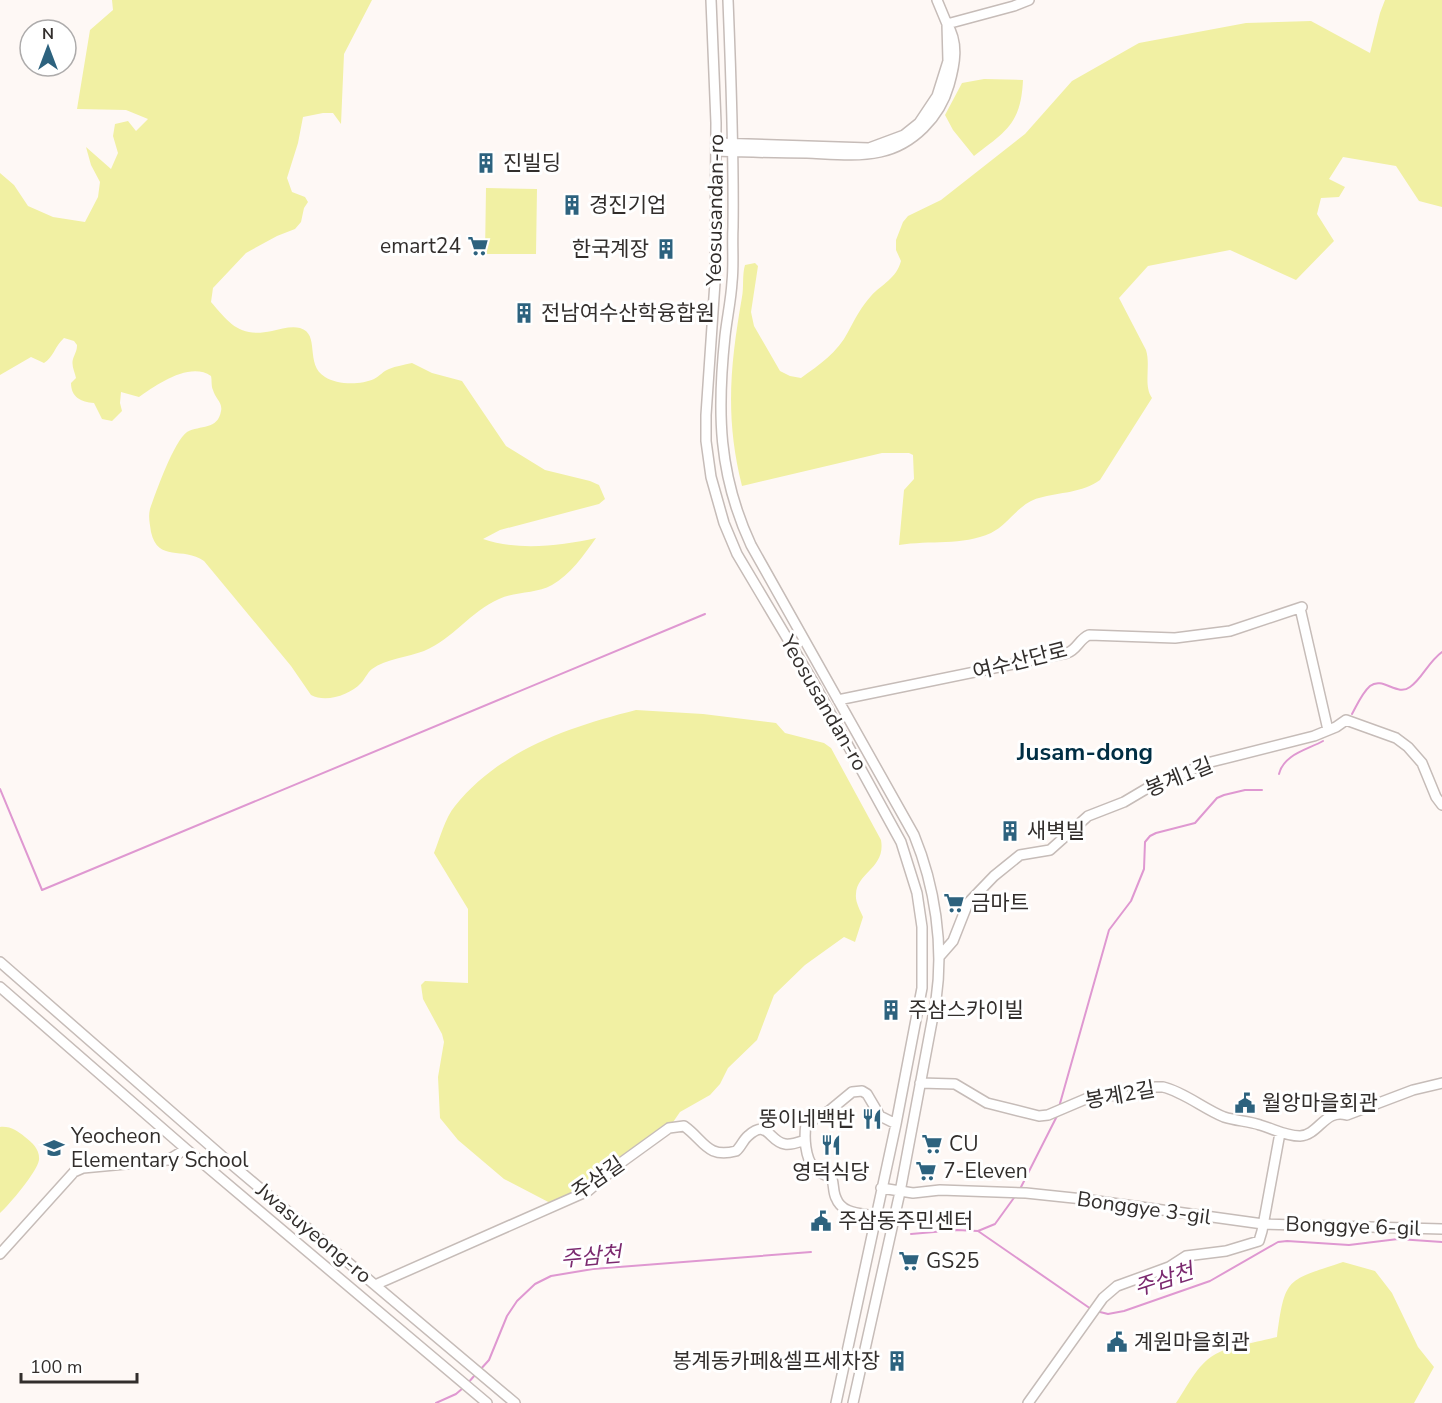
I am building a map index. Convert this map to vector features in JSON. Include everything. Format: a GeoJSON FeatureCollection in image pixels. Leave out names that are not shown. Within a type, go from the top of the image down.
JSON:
{"type":"FeatureCollection","features":[{"type":"Feature","properties":{"kind":"street","name":"Yeosusandan-ro"},"geometry":{"type":"LineString","coordinates":[[711,0],[716,147],[715,282],[706,414],[711,477],[724,523],[737,554],[812,680],[901,842],[918,903],[923,957],[922,988],[896,1124],[836,1403]]}},
{"type":"Feature","properties":{"kind":"street","name":"Yeosusandan-ro"},"geometry":{"type":"LineString","coordinates":[[728,0],[734,148],[732,282],[725,337],[720,416],[721,441],[727,475],[751,545],[918,845],[932,896],[939,957],[938,990],[900,1192],[853,1403]]}},
{"type":"Feature","properties":{"kind":"street"},"geometry":{"type":"LineString","coordinates":[[716,147],[849,154],[881,152],[906,142],[924,128],[948,90],[954,68],[954,34],[937,0]]}},
{"type":"Feature","properties":{"kind":"street"},"geometry":{"type":"LineString","coordinates":[[948,24],[1029,0]]}},
{"type":"Feature","properties":{"kind":"street","name":"여수산단로"},"geometry":{"type":"LineString","coordinates":[[838,700],[1067,653],[1089,635],[1175,638],[1230,631],[1301,607],[1328,730]]}},
{"type":"Feature","properties":{"kind":"street","name":"봉계1길"},"geometry":{"type":"LineString","coordinates":[[939,957],[953,941],[968,903],[994,876],[1020,855],[1050,850],[1088,816],[1124,802],[1151,786],[1211,762],[1278,746],[1328,730],[1349,720],[1402,742],[1422,763],[1436,797],[1442,805]]}},
{"type":"Feature","properties":{"kind":"street"},"geometry":{"type":"LineString","coordinates":[[923,957],[939,957]]}},
{"type":"Feature","properties":{"kind":"street","name":"Jwasuyeong-ro"},"geometry":{"type":"LineString","coordinates":[[0,962],[223,1157],[515,1403]]}},
{"type":"Feature","properties":{"kind":"street","name":"Jwasuyeong-ro"},"geometry":{"type":"LineString","coordinates":[[0,987],[186,1149],[487,1403]]}},
{"type":"Feature","properties":{"kind":"street","name":"봉계2길"},"geometry":{"type":"LineString","coordinates":[[920,1083],[955,1084],[970,1095],[992,1105],[1039,1116],[1048,1115],[1095,1095],[1133,1096],[1155,1087],[1162,1087],[1222,1116],[1262,1125],[1280,1133],[1305,1135],[1333,1114],[1347,1114],[1413,1090],[1442,1083]]}},
{"type":"Feature","properties":{"kind":"street"},"geometry":{"type":"LineString","coordinates":[[875,1216],[840,1207],[833,1181],[814,1168],[805,1140],[807,1122],[829,1111],[854,1091],[866,1093],[880,1116],[896,1124]]}},
{"type":"Feature","properties":{"kind":"street","name":"주삼길"},"geometry":{"type":"LineString","coordinates":[[375,1285],[588,1191],[622,1162],[673,1127],[680,1125],[686,1127],[710,1150],[719,1153],[736,1151],[748,1135],[762,1129],[785,1144],[805,1140]]}},
{"type":"Feature","properties":{"kind":"street","name":"Bonggye 3-gil"},"geometry":{"type":"LineString","coordinates":[[1029,1402],[1099,1303],[1113,1288],[1168,1267],[1186,1256],[1226,1251],[1257,1243],[1261,1235],[1280,1133]]}},
{"type":"Feature","properties":{"kind":"street"},"geometry":{"type":"LineString","coordinates":[[0,1254],[74,1172],[82,1168],[168,1160],[186,1149]]}},
{"type":"Feature","properties":{"kind":"street"},"geometry":{"type":"LineString","coordinates":[[881,1188],[900,1192]]}},
{"type":"Feature","properties":{"kind":"street","name":"Bonggye 3-gil"},"geometry":{"type":"LineString","coordinates":[[900,1192],[1026,1193],[1263,1224]]}},
{"type":"Feature","properties":{"kind":"street","name":"Bonggye 6-gil"},"geometry":{"type":"LineString","coordinates":[[1263,1224],[1442,1229]]}},
{"type":"Feature","properties":{"kind":"street"},"geometry":{"type":"LineString","coordinates":[[1020,1403],[1029,1402]]}},
{"type":"Feature","properties":{"kind":"shaded area"},"geometry":{"type":"Polygon","coordinates":[[[112,0],[372,0],[344,54],[341,124],[333,113],[303,117],[287,178],[292,192],[305,197],[308,202],[301,222],[295,229],[246,253],[213,288],[211,302],[230,323],[244,331],[261,333],[293,327],[306,331],[312,343],[315,365],[325,377],[336,382],[369,381],[389,369],[412,363],[432,373],[462,381],[506,446],[545,470],[599,485],[605,499],[599,504],[500,530],[483,539],[510,545],[539,546],[596,538],[559,581],[546,588],[512,595],[489,604],[434,646],[372,669],[351,691],[331,698],[311,695],[291,666],[204,561],[188,554],[165,551],[154,542],[149,518],[150,509],[177,445],[187,432],[208,426],[219,417],[221,405],[212,388],[211,376],[203,372],[183,373],[164,381],[139,397],[121,392],[122,411],[112,421],[102,419],[94,403],[81,400],[71,388],[71,383],[76,378],[73,362],[77,345],[74,341],[64,338],[44,363],[31,357],[0,375],[0,173],[14,185],[28,206],[53,217],[85,222],[98,197],[100,182],[91,165],[86,147],[111,169],[118,153],[113,136],[115,124],[128,121],[136,131],[148,119],[126,110],[77,109],[90,30],[113,10],[112,0]]]}},
{"type":"Feature","properties":{"kind":"shaded area"},"geometry":{"type":"Polygon","coordinates":[[[1385,0],[1442,0],[1442,207],[1419,201],[1396,166],[1343,157],[1329,179],[1345,187],[1339,197],[1321,198],[1317,214],[1334,241],[1296,280],[1230,250],[1148,266],[1119,298],[1146,350],[1147,381],[1152,398],[1100,480],[1078,490],[1032,501],[997,529],[980,537],[969,540],[899,545],[904,490],[914,479],[913,455],[909,453],[882,453],[742,486],[733,437],[731,392],[745,265],[755,263],[758,266],[751,312],[754,326],[780,371],[801,378],[833,352],[844,339],[867,300],[896,272],[901,261],[896,250],[896,240],[908,216],[941,200],[1025,134],[1072,81],[1139,43],[1246,23],[1311,21],[1370,53],[1385,0]]]}},
{"type":"Feature","properties":{"kind":"shaded area"},"geometry":{"type":"Polygon","coordinates":[[[984,79],[1023,80],[1022,95],[1010,125],[974,156],[953,130],[945,115],[962,83],[984,79]]]}},
{"type":"Feature","properties":{"kind":"shaded area"},"geometry":{"type":"Polygon","coordinates":[[[486,188],[537,189],[536,254],[485,254],[486,188]]]}},
{"type":"Feature","properties":{"kind":"shaded area"},"geometry":{"type":"Polygon","coordinates":[[[636,710],[703,714],[776,723],[785,733],[824,743],[831,748],[881,840],[881,849],[876,864],[861,880],[856,894],[863,917],[855,942],[844,937],[805,965],[774,995],[757,1040],[728,1068],[720,1084],[710,1095],[680,1112],[669,1128],[588,1191],[556,1206],[504,1179],[458,1140],[440,1118],[438,1077],[444,1042],[423,999],[421,985],[425,981],[468,983],[468,909],[434,853],[455,806],[473,786],[514,755],[561,733],[636,710]]]}},
{"type":"Feature","properties":{"kind":"shaded area"},"geometry":{"type":"Polygon","coordinates":[[[0,1127],[11,1128],[31,1142],[38,1153],[39,1160],[28,1180],[0,1213],[0,1127]]]}},
{"type":"Feature","properties":{"kind":"shaded area"},"geometry":{"type":"Polygon","coordinates":[[[1343,1262],[1375,1271],[1392,1293],[1418,1347],[1434,1367],[1414,1403],[1176,1403],[1197,1370],[1214,1355],[1235,1347],[1277,1337],[1283,1302],[1292,1284],[1310,1273],[1343,1262]]]}},
{"type":"Feature","properties":{"kind":"waterway"},"geometry":{"type":"LineString","coordinates":[[0,789],[42,890],[705,614]]}},
{"type":"Feature","properties":{"kind":"waterway"},"geometry":{"type":"LineString","coordinates":[[1352,714],[1370,686],[1380,683],[1400,690],[1410,687],[1442,652]]}},
{"type":"Feature","properties":{"kind":"waterway"},"geometry":{"type":"LineString","coordinates":[[1279,774],[1291,757],[1323,741]]}},
{"type":"Feature","properties":{"kind":"waterway"},"geometry":{"type":"LineString","coordinates":[[1059,1107],[1109,930],[1131,901],[1144,869],[1145,842],[1156,833],[1195,823],[1217,798],[1245,790],[1262,790]]}},
{"type":"Feature","properties":{"kind":"waterway"},"geometry":{"type":"LineString","coordinates":[[1019,1191],[1057,1116]]}},
{"type":"Feature","properties":{"kind":"waterway"},"geometry":{"type":"LineString","coordinates":[[978,1231],[995,1224],[1016,1195]]}},
{"type":"Feature","properties":{"kind":"waterway","name":"주삼천"},"geometry":{"type":"LineString","coordinates":[[911,1234],[957,1230],[978,1231],[1091,1309]]}},
{"type":"Feature","properties":{"kind":"waterway","name":"주삼천"},"geometry":{"type":"LineString","coordinates":[[1096,1311],[1108,1314],[1124,1311],[1210,1281],[1278,1242],[1349,1245],[1398,1239],[1442,1242]]}},
{"type":"Feature","properties":{"kind":"waterway","name":"주삼천"},"geometry":{"type":"LineString","coordinates":[[479,1371],[489,1360],[507,1316],[517,1301],[535,1284],[551,1276],[593,1269],[811,1252]]}},
{"type":"Feature","properties":{"kind":"waterway","name":"주삼천"},"geometry":{"type":"LineString","coordinates":[[467,1384],[475,1375]]}},
{"type":"Feature","properties":{"kind":"waterway","name":"주삼천"},"geometry":{"type":"LineString","coordinates":[[436,1403],[456,1394],[463,1388]]}},
{"type":"Feature","properties":{"kind":"place","name":"진빌딩"},"geometry":{"type":"Point","coordinates":[486,163]}},
{"type":"Feature","properties":{"kind":"place","name":"경진기업"},"geometry":{"type":"Point","coordinates":[572,205]}},
{"type":"Feature","properties":{"kind":"place","name":"emart24"},"geometry":{"type":"Point","coordinates":[478,246]}},
{"type":"Feature","properties":{"kind":"place","name":"한국계장"},"geometry":{"type":"Point","coordinates":[666,249]}},
{"type":"Feature","properties":{"kind":"place","name":"전남여수산학융합원"},"geometry":{"type":"Point","coordinates":[524,313]}},
{"type":"Feature","properties":{"kind":"place","name":"새벽빌"},"geometry":{"type":"Point","coordinates":[1010,831]}},
{"type":"Feature","properties":{"kind":"place","name":"금마트"},"geometry":{"type":"Point","coordinates":[954,903]}},
{"type":"Feature","properties":{"kind":"place","name":"주삼스카이빌"},"geometry":{"type":"Point","coordinates":[891,1010]}},
{"type":"Feature","properties":{"kind":"place","name":"월앙마을회관"},"geometry":{"type":"Point","coordinates":[1245,1103]}},
{"type":"Feature","properties":{"kind":"place","name":"뚱이네백반"},"geometry":{"type":"Point","coordinates":[872,1119]}},
{"type":"Feature","properties":{"kind":"place","name":"CU"},"geometry":{"type":"Point","coordinates":[932,1144]}},
{"type":"Feature","properties":{"kind":"place","name":"영덕식당"},"geometry":{"type":"Point","coordinates":[831,1145]}},
{"type":"Feature","properties":{"kind":"place","name":"Yeocheon Elementary School"},"geometry":{"type":"Point","coordinates":[54,1148]}},
{"type":"Feature","properties":{"kind":"place","name":"7-Eleven"},"geometry":{"type":"Point","coordinates":[926,1171]}},
{"type":"Feature","properties":{"kind":"place","name":"주삼동주민센터"},"geometry":{"type":"Point","coordinates":[821,1221]}},
{"type":"Feature","properties":{"kind":"place","name":"GS25"},"geometry":{"type":"Point","coordinates":[909,1261]}},
{"type":"Feature","properties":{"kind":"place","name":"계원마을회관"},"geometry":{"type":"Point","coordinates":[1117,1342]}},
{"type":"Feature","properties":{"kind":"place","name":"봉계동카페&셀프세차장"},"geometry":{"type":"Point","coordinates":[897,1361]}},
{"type":"Feature","properties":{"kind":"district","name":"Jusam-dong"},"geometry":{"type":"Point","coordinates":[1085,752]}}]}
